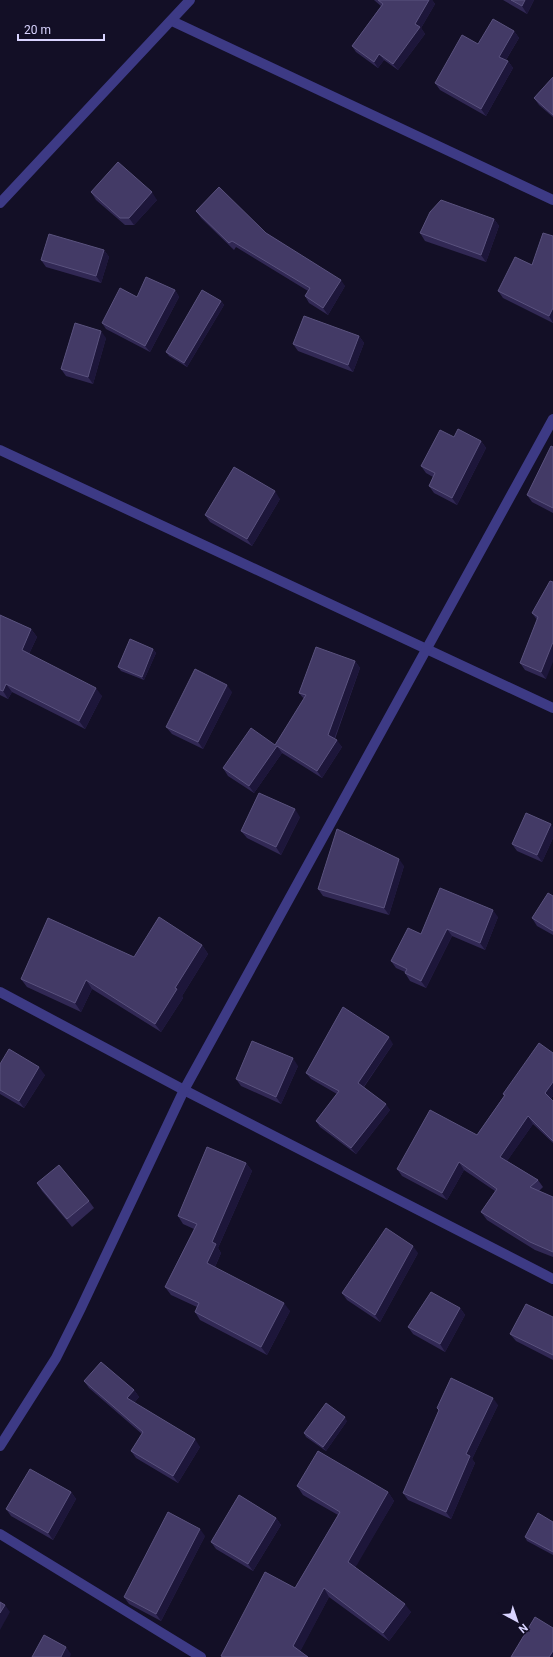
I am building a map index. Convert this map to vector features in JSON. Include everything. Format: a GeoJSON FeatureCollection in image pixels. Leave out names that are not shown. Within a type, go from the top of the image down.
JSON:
{"type":"FeatureCollection","features":[{"type":"Feature","properties":{"kind":"street"},"geometry":{"type":"LineString","coordinates":[[0,202],[172,21],[190,0]]}},
{"type":"Feature","properties":{"kind":"street"},"geometry":{"type":"LineString","coordinates":[[172,21],[553,200]]}},
{"type":"Feature","properties":{"kind":"street"},"geometry":{"type":"LineString","coordinates":[[0,1446],[59,1351],[184,1090],[553,419]]}},
{"type":"Feature","properties":{"kind":"street"},"geometry":{"type":"LineString","coordinates":[[0,450],[553,708]]}},
{"type":"Feature","properties":{"kind":"street"},"geometry":{"type":"LineString","coordinates":[[0,992],[184,1090],[553,1279]]}},
{"type":"Feature","properties":{"kind":"street"},"geometry":{"type":"LineString","coordinates":[[0,1534],[201,1657]]}},
{"type":"Feature","properties":{"kind":"building"},"geometry":{"type":"Polygon","coordinates":[[[378,0],[429,0],[415,24],[420,27],[393,64],[379,54],[374,62],[352,46],[383,4],[378,0]]]}},
{"type":"Feature","properties":{"kind":"building"},"geometry":{"type":"Polygon","coordinates":[[[511,0],[525,0],[522,6],[511,0]]]}},
{"type":"Feature","properties":{"kind":"building"},"geometry":{"type":"Polygon","coordinates":[[[493,19],[514,31],[499,57],[508,61],[481,109],[435,83],[462,35],[478,44],[493,19]]]}},
{"type":"Feature","properties":{"kind":"building"},"geometry":{"type":"Polygon","coordinates":[[[553,77],[553,115],[534,98],[553,77]]]}},
{"type":"Feature","properties":{"kind":"building"},"geometry":{"type":"Polygon","coordinates":[[[118,162],[152,192],[129,218],[120,218],[91,192],[118,162]]]}},
{"type":"Feature","properties":{"kind":"building"},"geometry":{"type":"Polygon","coordinates":[[[219,187],[266,233],[341,280],[323,308],[305,296],[310,288],[232,241],[229,243],[196,211],[219,187]]]}},
{"type":"Feature","properties":{"kind":"building"},"geometry":{"type":"Polygon","coordinates":[[[441,200],[494,219],[481,255],[420,233],[430,212],[441,200]]]}},
{"type":"Feature","properties":{"kind":"building"},"geometry":{"type":"Polygon","coordinates":[[[543,233],[553,236],[553,308],[549,316],[498,291],[515,257],[532,265],[543,233]]]}},
{"type":"Feature","properties":{"kind":"building"},"geometry":{"type":"Polygon","coordinates":[[[49,234],[104,250],[96,276],[41,260],[49,234]]]}},
{"type":"Feature","properties":{"kind":"building"},"geometry":{"type":"Polygon","coordinates":[[[146,277],[175,290],[145,346],[102,323],[120,288],[137,297],[146,277]]]}},
{"type":"Feature","properties":{"kind":"building"},"geometry":{"type":"Polygon","coordinates":[[[202,290],[221,301],[184,363],[166,352],[202,290]]]}},
{"type":"Feature","properties":{"kind":"building"},"geometry":{"type":"Polygon","coordinates":[[[304,316],[359,336],[348,365],[293,344],[304,316]]]}},
{"type":"Feature","properties":{"kind":"building"},"geometry":{"type":"Polygon","coordinates":[[[75,323],[101,331],[88,377],[61,369],[75,323]]]}},
{"type":"Feature","properties":{"kind":"building"},"geometry":{"type":"Polygon","coordinates":[[[458,429],[481,441],[452,498],[429,486],[435,473],[421,466],[440,430],[454,437],[458,429]]]}},
{"type":"Feature","properties":{"kind":"building"},"geometry":{"type":"Polygon","coordinates":[[[551,446],[553,447],[553,508],[527,495],[551,446]]]}},
{"type":"Feature","properties":{"kind":"building"},"geometry":{"type":"Polygon","coordinates":[[[234,467],[275,491],[247,539],[205,515],[234,467]]]}},
{"type":"Feature","properties":{"kind":"building"},"geometry":{"type":"Polygon","coordinates":[[[550,581],[553,582],[553,642],[541,672],[520,663],[538,617],[532,613],[550,581]]]}},
{"type":"Feature","properties":{"kind":"building"},"geometry":{"type":"Polygon","coordinates":[[[0,615],[31,629],[22,650],[96,688],[79,721],[6,684],[3,691],[0,690],[0,615]]]}},
{"type":"Feature","properties":{"kind":"building"},"geometry":{"type":"Polygon","coordinates":[[[130,639],[153,649],[142,677],[118,667],[130,639]]]}},
{"type":"Feature","properties":{"kind":"building"},"geometry":{"type":"Polygon","coordinates":[[[316,647],[355,661],[328,735],[337,740],[317,771],[277,746],[249,786],[223,768],[251,728],[275,745],[306,695],[299,693],[316,647]]]}},
{"type":"Feature","properties":{"kind":"building"},"geometry":{"type":"Polygon","coordinates":[[[195,669],[227,685],[198,742],[166,727],[195,669]]]}},
{"type":"Feature","properties":{"kind":"building"},"geometry":{"type":"Polygon","coordinates":[[[259,793],[295,809],[276,847],[241,831],[259,793]]]}},
{"type":"Feature","properties":{"kind":"building"},"geometry":{"type":"Polygon","coordinates":[[[526,813],[551,824],[537,855],[512,844],[526,813]]]}},
{"type":"Feature","properties":{"kind":"building"},"geometry":{"type":"Polygon","coordinates":[[[337,829],[399,859],[384,908],[318,889],[337,829]]]}},
{"type":"Feature","properties":{"kind":"building"},"geometry":{"type":"Polygon","coordinates":[[[440,888],[493,910],[480,943],[447,929],[421,981],[405,973],[407,969],[391,961],[408,928],[421,934],[440,888]]]}},
{"type":"Feature","properties":{"kind":"building"},"geometry":{"type":"Polygon","coordinates":[[[548,893],[553,896],[553,931],[532,918],[548,893]]]}},
{"type":"Feature","properties":{"kind":"building"},"geometry":{"type":"Polygon","coordinates":[[[159,917],[202,945],[175,988],[177,989],[155,1024],[86,980],[75,1003],[21,979],[48,918],[134,957],[159,917]]]}},
{"type":"Feature","properties":{"kind":"building"},"geometry":{"type":"Polygon","coordinates":[[[343,1007],[389,1037],[358,1083],[386,1104],[351,1148],[316,1121],[339,1091],[306,1073],[343,1007]]]}},
{"type":"Feature","properties":{"kind":"building"},"geometry":{"type":"Polygon","coordinates":[[[252,1041],[293,1058],[276,1097],[236,1079],[252,1041]]]}},
{"type":"Feature","properties":{"kind":"building"},"geometry":{"type":"Polygon","coordinates":[[[539,1043],[553,1053],[553,1082],[545,1093],[553,1101],[553,1141],[528,1116],[500,1157],[538,1180],[530,1187],[553,1197],[553,1252],[530,1242],[481,1212],[497,1189],[459,1162],[442,1193],[397,1169],[430,1110],[477,1135],[505,1095],[503,1094],[539,1043]]]}},
{"type":"Feature","properties":{"kind":"building"},"geometry":{"type":"Polygon","coordinates":[[[9,1049],[39,1067],[19,1101],[0,1090],[0,1064],[9,1049]]]}},
{"type":"Feature","properties":{"kind":"building"},"geometry":{"type":"Polygon","coordinates":[[[207,1147],[246,1163],[212,1242],[216,1244],[207,1263],[284,1303],[261,1347],[195,1312],[199,1303],[165,1287],[197,1224],[178,1216],[207,1147]]]}},
{"type":"Feature","properties":{"kind":"building"},"geometry":{"type":"Polygon","coordinates":[[[59,1165],[89,1201],[67,1219],[37,1183],[59,1165]]]}},
{"type":"Feature","properties":{"kind":"building"},"geometry":{"type":"Polygon","coordinates":[[[386,1228],[413,1246],[375,1315],[342,1293],[386,1228]]]}},
{"type":"Feature","properties":{"kind":"building"},"geometry":{"type":"Polygon","coordinates":[[[431,1292],[460,1308],[440,1344],[408,1327],[431,1292]]]}},
{"type":"Feature","properties":{"kind":"building"},"geometry":{"type":"Polygon","coordinates":[[[526,1304],[553,1317],[553,1355],[510,1334],[526,1304]]]}},
{"type":"Feature","properties":{"kind":"building"},"geometry":{"type":"Polygon","coordinates":[[[101,1362],[134,1390],[127,1398],[195,1439],[173,1476],[131,1451],[143,1432],[84,1381],[101,1362]]]}},
{"type":"Feature","properties":{"kind":"building"},"geometry":{"type":"Polygon","coordinates":[[[451,1378],[493,1398],[466,1454],[470,1456],[446,1512],[403,1493],[439,1410],[437,1408],[451,1378]]]}},
{"type":"Feature","properties":{"kind":"building"},"geometry":{"type":"Polygon","coordinates":[[[326,1403],[345,1417],[323,1447],[304,1433],[326,1403]]]}},
{"type":"Feature","properties":{"kind":"building"},"geometry":{"type":"Polygon","coordinates":[[[318,1451],[388,1492],[348,1562],[405,1604],[383,1633],[324,1588],[293,1646],[308,1657],[223,1657],[221,1656],[265,1572],[295,1588],[340,1512],[297,1486],[318,1451]]]}},
{"type":"Feature","properties":{"kind":"building"},"geometry":{"type":"Polygon","coordinates":[[[30,1469],[71,1492],[48,1533],[6,1509],[30,1469]]]}},
{"type":"Feature","properties":{"kind":"building"},"geometry":{"type":"Polygon","coordinates":[[[239,1495],[276,1518],[248,1564],[211,1542],[239,1495]]]}},
{"type":"Feature","properties":{"kind":"building"},"geometry":{"type":"Polygon","coordinates":[[[168,1512],[200,1529],[156,1614],[124,1597],[168,1512]]]}},
{"type":"Feature","properties":{"kind":"building"},"geometry":{"type":"Polygon","coordinates":[[[538,1513],[553,1522],[553,1552],[525,1537],[538,1513]]]}},
{"type":"Feature","properties":{"kind":"building"},"geometry":{"type":"Polygon","coordinates":[[[0,1602],[5,1605],[0,1613],[0,1602]]]}},
{"type":"Feature","properties":{"kind":"building"},"geometry":{"type":"Polygon","coordinates":[[[535,1617],[553,1628],[553,1651],[549,1657],[511,1657],[535,1617]]]}},
{"type":"Feature","properties":{"kind":"building"},"geometry":{"type":"Polygon","coordinates":[[[44,1635],[66,1647],[61,1657],[32,1657],[44,1635]]]}}]}
